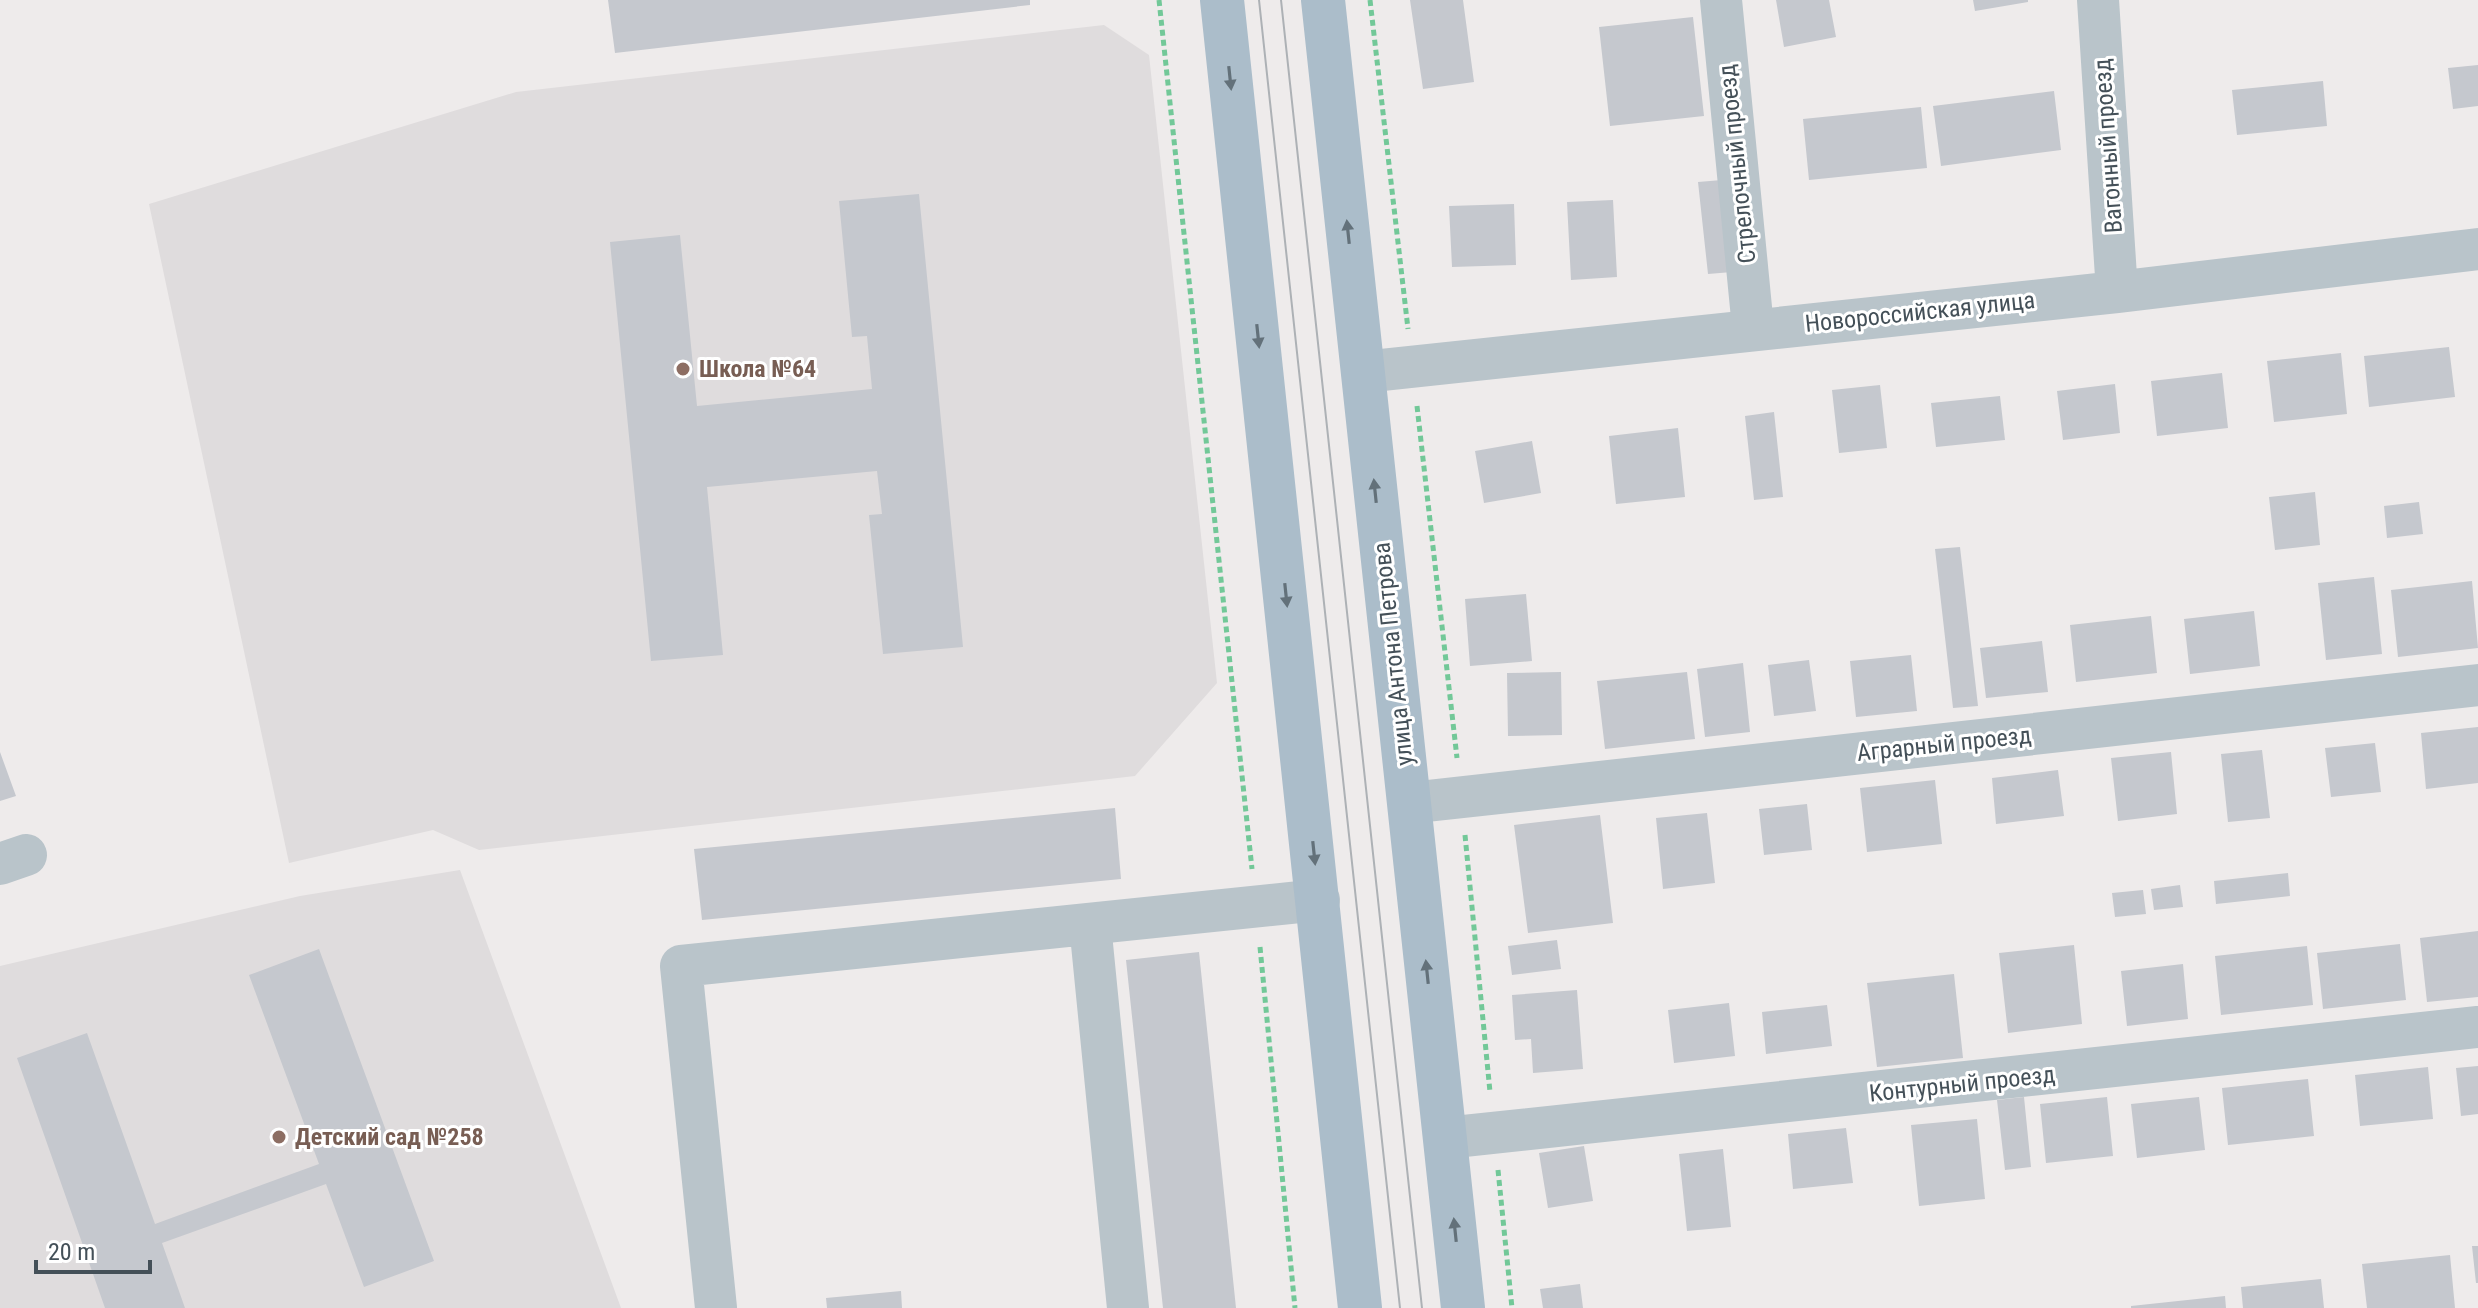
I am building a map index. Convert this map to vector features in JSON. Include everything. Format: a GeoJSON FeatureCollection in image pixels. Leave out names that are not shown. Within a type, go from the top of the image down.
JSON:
{"type":"FeatureCollection","features":[{"type":"Feature","properties":{"kind":"main road"},"geometry":{"type":"LineString","coordinates":[[1222,0],[1360,1308]]}},
{"type":"Feature","properties":{"kind":"main road","name":"улица Антона Петрова"},"geometry":{"type":"LineString","coordinates":[[1323,0],[1463,1308]]}},
{"type":"Feature","properties":{"kind":"street","name":"Стрелочный проезд"},"geometry":{"type":"LineString","coordinates":[[1721,0],[1753,328]]}},
{"type":"Feature","properties":{"kind":"street","name":"Вагонный проезд"},"geometry":{"type":"LineString","coordinates":[[2098,0],[2117,292]]}},
{"type":"Feature","properties":{"kind":"street","name":"Новороссийская улица"},"geometry":{"type":"LineString","coordinates":[[1363,372],[1753,328],[2117,292],[2478,249]]}},
{"type":"Feature","properties":{"kind":"street","name":"Аграрный проезд"},"geometry":{"type":"LineString","coordinates":[[1409,803],[2478,685]]}},
{"type":"Feature","properties":{"kind":"street"},"geometry":{"type":"LineString","coordinates":[[716,1308],[681,966],[1319,900]]}},
{"type":"Feature","properties":{"kind":"street"},"geometry":{"type":"LineString","coordinates":[[1090,924],[1128,1308]]}},
{"type":"Feature","properties":{"kind":"street","name":"Контурный проезд"},"geometry":{"type":"LineString","coordinates":[[1445,1138],[2478,1027]]}},
{"type":"Feature","properties":{"kind":"path"},"geometry":{"type":"LineString","coordinates":[[1159,0],[1256,906],[1295,1308]]}},
{"type":"Feature","properties":{"kind":"path"},"geometry":{"type":"LineString","coordinates":[[1370,0],[1461,798],[1512,1308]]}},
{"type":"Feature","properties":{"kind":"shaded area","name":"Школа №64"},"geometry":{"type":"Polygon","coordinates":[[[1104,25],[1149,55],[1217,683],[1135,776],[479,850],[433,830],[289,863],[149,204],[516,92],[1104,25]]]}},
{"type":"Feature","properties":{"kind":"shaded area","name":"Детский сад №258"},"geometry":{"type":"Polygon","coordinates":[[[460,870],[621,1308],[0,1308],[0,966],[300,896],[460,870]]]}},
{"type":"Feature","properties":{"kind":"building"},"geometry":{"type":"Polygon","coordinates":[[[608,0],[1030,0],[1030,5],[615,53],[608,0]]]}},
{"type":"Feature","properties":{"kind":"building"},"geometry":{"type":"Polygon","coordinates":[[[1410,0],[1463,0],[1474,82],[1423,89],[1410,0]]]}},
{"type":"Feature","properties":{"kind":"building"},"geometry":{"type":"Polygon","coordinates":[[[1776,0],[1829,0],[1836,37],[1784,47],[1776,0]]]}},
{"type":"Feature","properties":{"kind":"building"},"geometry":{"type":"Polygon","coordinates":[[[1973,0],[2028,0],[2028,2],[1975,11],[1973,0]]]}},
{"type":"Feature","properties":{"kind":"building"},"geometry":{"type":"Polygon","coordinates":[[[1693,17],[1704,116],[1610,126],[1599,27],[1693,17]]]}},
{"type":"Feature","properties":{"kind":"building"},"geometry":{"type":"Polygon","coordinates":[[[2478,65],[2478,106],[2453,109],[2448,68],[2478,65]]]}},
{"type":"Feature","properties":{"kind":"building"},"geometry":{"type":"Polygon","coordinates":[[[2323,81],[2327,126],[2237,135],[2232,90],[2323,81]]]}},
{"type":"Feature","properties":{"kind":"building"},"geometry":{"type":"Polygon","coordinates":[[[2054,91],[2061,150],[1941,166],[1933,106],[2054,91]]]}},
{"type":"Feature","properties":{"kind":"building"},"geometry":{"type":"Polygon","coordinates":[[[1921,107],[1927,168],[1809,180],[1803,119],[1921,107]]]}},
{"type":"Feature","properties":{"kind":"building"},"geometry":{"type":"Polygon","coordinates":[[[1722,180],[1732,272],[1708,274],[1698,182],[1722,180]]]}},
{"type":"Feature","properties":{"kind":"building"},"geometry":{"type":"Polygon","coordinates":[[[919,194],[963,647],[883,654],[869,515],[882,514],[877,471],[707,487],[723,655],[651,661],[610,242],[680,235],[697,406],[872,389],[867,336],[852,337],[839,201],[919,194]]]}},
{"type":"Feature","properties":{"kind":"building"},"geometry":{"type":"Polygon","coordinates":[[[1613,200],[1617,277],[1571,280],[1567,202],[1613,200]]]}},
{"type":"Feature","properties":{"kind":"building"},"geometry":{"type":"Polygon","coordinates":[[[1514,204],[1516,265],[1452,267],[1449,206],[1514,204]]]}},
{"type":"Feature","properties":{"kind":"building"},"geometry":{"type":"Polygon","coordinates":[[[2449,347],[2455,397],[2369,407],[2364,356],[2449,347]]]}},
{"type":"Feature","properties":{"kind":"building"},"geometry":{"type":"Polygon","coordinates":[[[2341,353],[2347,414],[2274,422],[2267,361],[2341,353]]]}},
{"type":"Feature","properties":{"kind":"building"},"geometry":{"type":"Polygon","coordinates":[[[2222,373],[2228,428],[2157,436],[2151,381],[2222,373]]]}},
{"type":"Feature","properties":{"kind":"building"},"geometry":{"type":"Polygon","coordinates":[[[2115,384],[2120,433],[2063,440],[2057,391],[2115,384]]]}},
{"type":"Feature","properties":{"kind":"building"},"geometry":{"type":"Polygon","coordinates":[[[1880,385],[1887,448],[1839,453],[1832,390],[1880,385]]]}},
{"type":"Feature","properties":{"kind":"building"},"geometry":{"type":"Polygon","coordinates":[[[2000,396],[2005,440],[1936,447],[1931,403],[2000,396]]]}},
{"type":"Feature","properties":{"kind":"building"},"geometry":{"type":"Polygon","coordinates":[[[1774,412],[1783,497],[1754,500],[1745,416],[1774,412]]]}},
{"type":"Feature","properties":{"kind":"building"},"geometry":{"type":"Polygon","coordinates":[[[1678,428],[1685,497],[1616,504],[1609,436],[1678,428]]]}},
{"type":"Feature","properties":{"kind":"building"},"geometry":{"type":"Polygon","coordinates":[[[1532,441],[1541,493],[1484,503],[1475,451],[1532,441]]]}},
{"type":"Feature","properties":{"kind":"building"},"geometry":{"type":"Polygon","coordinates":[[[2315,492],[2320,545],[2275,550],[2269,497],[2315,492]]]}},
{"type":"Feature","properties":{"kind":"building"},"geometry":{"type":"Polygon","coordinates":[[[2419,502],[2423,534],[2387,538],[2384,506],[2419,502]]]}},
{"type":"Feature","properties":{"kind":"building"},"geometry":{"type":"Polygon","coordinates":[[[1960,547],[1978,706],[1953,708],[1935,549],[1960,547]]]}},
{"type":"Feature","properties":{"kind":"building"},"geometry":{"type":"Polygon","coordinates":[[[2374,577],[2382,654],[2326,660],[2318,583],[2374,577]]]}},
{"type":"Feature","properties":{"kind":"building"},"geometry":{"type":"Polygon","coordinates":[[[2472,581],[2478,648],[2398,657],[2391,590],[2472,581]]]}},
{"type":"Feature","properties":{"kind":"building"},"geometry":{"type":"Polygon","coordinates":[[[1526,594],[1532,661],[1470,666],[1465,599],[1526,594]]]}},
{"type":"Feature","properties":{"kind":"building"},"geometry":{"type":"Polygon","coordinates":[[[2254,611],[2260,666],[2190,674],[2184,619],[2254,611]]]}},
{"type":"Feature","properties":{"kind":"building"},"geometry":{"type":"Polygon","coordinates":[[[2151,616],[2157,673],[2076,682],[2070,625],[2151,616]]]}},
{"type":"Feature","properties":{"kind":"building"},"geometry":{"type":"Polygon","coordinates":[[[2042,641],[2048,692],[1986,698],[1980,648],[2042,641]]]}},
{"type":"Feature","properties":{"kind":"building"},"geometry":{"type":"Polygon","coordinates":[[[1911,655],[1917,711],[1856,717],[1850,661],[1911,655]]]}},
{"type":"Feature","properties":{"kind":"building"},"geometry":{"type":"Polygon","coordinates":[[[1809,660],[1816,711],[1774,716],[1768,665],[1809,660]]]}},
{"type":"Feature","properties":{"kind":"building"},"geometry":{"type":"Polygon","coordinates":[[[1743,663],[1750,732],[1705,737],[1697,669],[1743,663]]]}},
{"type":"Feature","properties":{"kind":"building"},"geometry":{"type":"Polygon","coordinates":[[[1561,672],[1562,735],[1508,736],[1507,673],[1561,672]]]}},
{"type":"Feature","properties":{"kind":"building"},"geometry":{"type":"Polygon","coordinates":[[[1687,672],[1695,739],[1605,749],[1597,681],[1687,672]]]}},
{"type":"Feature","properties":{"kind":"building"},"geometry":{"type":"Polygon","coordinates":[[[2478,727],[2478,783],[2426,789],[2421,733],[2478,727]]]}},
{"type":"Feature","properties":{"kind":"building"},"geometry":{"type":"Polygon","coordinates":[[[2375,743],[2381,792],[2331,797],[2325,748],[2375,743]]]}},
{"type":"Feature","properties":{"kind":"building"},"geometry":{"type":"Polygon","coordinates":[[[2262,750],[2270,818],[2228,822],[2221,754],[2262,750]]]}},
{"type":"Feature","properties":{"kind":"building"},"geometry":{"type":"Polygon","coordinates":[[[0,752],[16,796],[0,801],[0,752]]]}},
{"type":"Feature","properties":{"kind":"building"},"geometry":{"type":"Polygon","coordinates":[[[2171,752],[2177,814],[2118,821],[2111,758],[2171,752]]]}},
{"type":"Feature","properties":{"kind":"building"},"geometry":{"type":"Polygon","coordinates":[[[2058,770],[2064,816],[1996,824],[1992,778],[2058,770]]]}},
{"type":"Feature","properties":{"kind":"building"},"geometry":{"type":"Polygon","coordinates":[[[1935,780],[1942,844],[1867,852],[1860,788],[1935,780]]]}},
{"type":"Feature","properties":{"kind":"building"},"geometry":{"type":"Polygon","coordinates":[[[1807,804],[1812,850],[1764,855],[1759,809],[1807,804]]]}},
{"type":"Feature","properties":{"kind":"building"},"geometry":{"type":"Polygon","coordinates":[[[1115,808],[1121,879],[702,920],[694,849],[1115,808]]]}},
{"type":"Feature","properties":{"kind":"building"},"geometry":{"type":"Polygon","coordinates":[[[1707,813],[1715,883],[1663,889],[1656,818],[1707,813]]]}},
{"type":"Feature","properties":{"kind":"building"},"geometry":{"type":"Polygon","coordinates":[[[1600,815],[1613,923],[1528,933],[1514,825],[1600,815]]]}},
{"type":"Feature","properties":{"kind":"building"},"geometry":{"type":"Polygon","coordinates":[[[2288,873],[2290,896],[2216,904],[2214,881],[2288,873]]]}},
{"type":"Feature","properties":{"kind":"building"},"geometry":{"type":"Polygon","coordinates":[[[2180,885],[2183,907],[2154,910],[2151,889],[2180,885]]]}},
{"type":"Feature","properties":{"kind":"building"},"geometry":{"type":"Polygon","coordinates":[[[2143,890],[2146,914],[2115,917],[2112,893],[2143,890]]]}},
{"type":"Feature","properties":{"kind":"building"},"geometry":{"type":"Polygon","coordinates":[[[2478,931],[2478,997],[2427,1002],[2420,938],[2478,931]]]}},
{"type":"Feature","properties":{"kind":"building"},"geometry":{"type":"Polygon","coordinates":[[[1557,940],[1561,969],[1512,975],[1508,946],[1557,940]]]}},
{"type":"Feature","properties":{"kind":"building"},"geometry":{"type":"Polygon","coordinates":[[[2400,944],[2406,1000],[2323,1009],[2317,953],[2400,944]]]}},
{"type":"Feature","properties":{"kind":"building"},"geometry":{"type":"Polygon","coordinates":[[[2074,945],[2082,1024],[2008,1033],[1999,953],[2074,945]]]}},
{"type":"Feature","properties":{"kind":"building"},"geometry":{"type":"Polygon","coordinates":[[[2307,946],[2313,1005],[2221,1015],[2215,956],[2307,946]]]}},
{"type":"Feature","properties":{"kind":"building"},"geometry":{"type":"Polygon","coordinates":[[[319,949],[434,1261],[364,1287],[326,1184],[162,1243],[185,1308],[105,1308],[17,1058],[87,1033],[155,1224],[319,1164],[249,975],[319,949]]]}},
{"type":"Feature","properties":{"kind":"building"},"geometry":{"type":"Polygon","coordinates":[[[1199,952],[1236,1308],[1163,1308],[1126,960],[1199,952]]]}},
{"type":"Feature","properties":{"kind":"building"},"geometry":{"type":"Polygon","coordinates":[[[2183,964],[2188,1019],[2127,1026],[2121,971],[2183,964]]]}},
{"type":"Feature","properties":{"kind":"building"},"geometry":{"type":"Polygon","coordinates":[[[1954,974],[1963,1058],[1877,1067],[1867,983],[1954,974]]]}},
{"type":"Feature","properties":{"kind":"building"},"geometry":{"type":"Polygon","coordinates":[[[1577,990],[1583,1069],[1533,1073],[1531,1039],[1515,1040],[1512,995],[1577,990]]]}},
{"type":"Feature","properties":{"kind":"building"},"geometry":{"type":"Polygon","coordinates":[[[1729,1003],[1735,1056],[1674,1063],[1668,1010],[1729,1003]]]}},
{"type":"Feature","properties":{"kind":"building"},"geometry":{"type":"Polygon","coordinates":[[[1827,1005],[1832,1046],[1766,1054],[1762,1012],[1827,1005]]]}},
{"type":"Feature","properties":{"kind":"building"},"geometry":{"type":"Polygon","coordinates":[[[2478,1066],[2478,1114],[2461,1116],[2456,1068],[2478,1066]]]}},
{"type":"Feature","properties":{"kind":"building"},"geometry":{"type":"Polygon","coordinates":[[[2428,1067],[2433,1119],[2360,1126],[2355,1075],[2428,1067]]]}},
{"type":"Feature","properties":{"kind":"building"},"geometry":{"type":"Polygon","coordinates":[[[2308,1079],[2314,1136],[2228,1145],[2222,1088],[2308,1079]]]}},
{"type":"Feature","properties":{"kind":"building"},"geometry":{"type":"Polygon","coordinates":[[[2024,1097],[2031,1167],[2005,1170],[1997,1100],[2024,1097]]]}},
{"type":"Feature","properties":{"kind":"building"},"geometry":{"type":"Polygon","coordinates":[[[2107,1097],[2113,1156],[2046,1163],[2040,1104],[2107,1097]]]}},
{"type":"Feature","properties":{"kind":"building"},"geometry":{"type":"Polygon","coordinates":[[[2199,1097],[2205,1150],[2137,1158],[2131,1104],[2199,1097]]]}},
{"type":"Feature","properties":{"kind":"building"},"geometry":{"type":"Polygon","coordinates":[[[1977,1119],[1985,1199],[1919,1206],[1911,1125],[1977,1119]]]}},
{"type":"Feature","properties":{"kind":"building"},"geometry":{"type":"Polygon","coordinates":[[[1846,1128],[1853,1183],[1793,1189],[1788,1134],[1846,1128]]]}},
{"type":"Feature","properties":{"kind":"building"},"geometry":{"type":"Polygon","coordinates":[[[1584,1146],[1593,1201],[1548,1208],[1539,1153],[1584,1146]]]}},
{"type":"Feature","properties":{"kind":"building"},"geometry":{"type":"Polygon","coordinates":[[[1723,1149],[1731,1227],[1687,1231],[1679,1154],[1723,1149]]]}},
{"type":"Feature","properties":{"kind":"building"},"geometry":{"type":"Polygon","coordinates":[[[2472,1246],[2478,1246],[2478,1283],[2476,1283],[2472,1246]]]}},
{"type":"Feature","properties":{"kind":"building"},"geometry":{"type":"Polygon","coordinates":[[[2450,1255],[2455,1308],[2367,1308],[2362,1264],[2450,1255]]]}},
{"type":"Feature","properties":{"kind":"building"},"geometry":{"type":"Polygon","coordinates":[[[2321,1279],[2324,1308],[2243,1308],[2241,1287],[2321,1279]]]}},
{"type":"Feature","properties":{"kind":"building"},"geometry":{"type":"Polygon","coordinates":[[[1580,1284],[1583,1308],[1543,1308],[1540,1289],[1580,1284]]]}},
{"type":"Feature","properties":{"kind":"building"},"geometry":{"type":"Polygon","coordinates":[[[901,1291],[902,1308],[827,1308],[826,1298],[901,1291]]]}},
{"type":"Feature","properties":{"kind":"building"},"geometry":{"type":"Polygon","coordinates":[[[2225,1296],[2226,1308],[2131,1308],[2131,1306],[2225,1296]]]}},
{"type":"Feature","properties":{"kind":"tram line"},"geometry":{"type":"LineString","coordinates":[[1259,0],[1400,1308]]}},
{"type":"Feature","properties":{"kind":"tram line"},"geometry":{"type":"LineString","coordinates":[[1281,0],[1422,1308]]}},
{"type":"Feature","properties":{"kind":"place","name":"Школа №64"},"geometry":{"type":"Point","coordinates":[683,369]}},
{"type":"Feature","properties":{"kind":"place","name":"Детский сад №258"},"geometry":{"type":"Point","coordinates":[279,1137]}}]}
